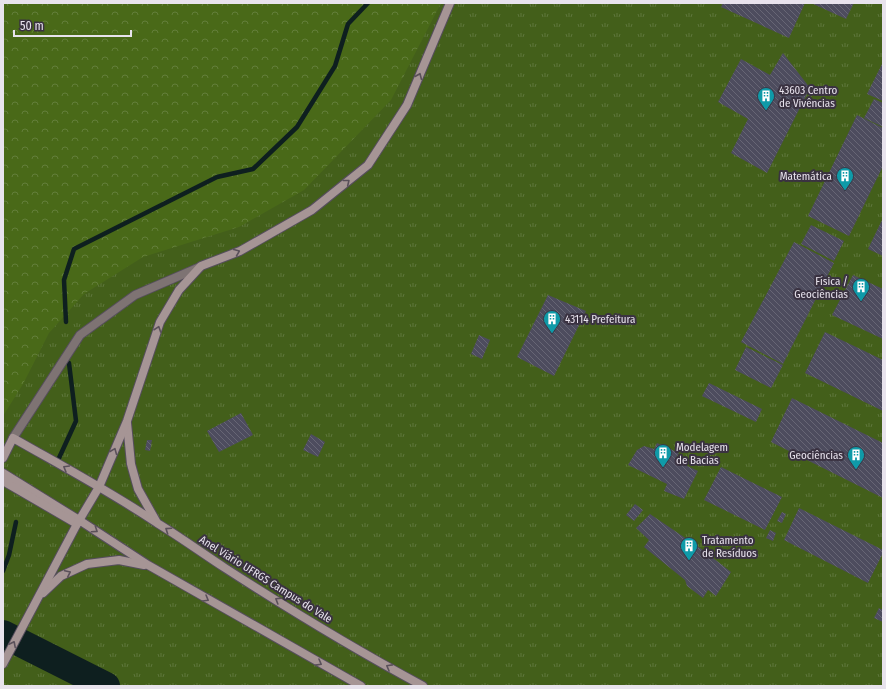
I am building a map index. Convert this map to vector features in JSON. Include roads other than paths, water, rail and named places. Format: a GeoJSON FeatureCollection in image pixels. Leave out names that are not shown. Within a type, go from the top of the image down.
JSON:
{"type":"FeatureCollection","features":[{"type":"Feature","properties":{"kind":"street"},"geometry":{"type":"LineString","coordinates":[[3,664],[78,522],[99,487],[127,421],[160,322],[179,290],[201,266],[240,251],[312,210],[368,165],[407,105],[450,3]]}},
{"type":"Feature","properties":{"kind":"street"},"geometry":{"type":"LineString","coordinates":[[127,421],[132,464],[138,489],[156,522]]}},
{"type":"Feature","properties":{"kind":"street"},"geometry":{"type":"LineString","coordinates":[[3,458],[13,438]]}},
{"type":"Feature","properties":{"kind":"street","name":"Anel Viário UFRGS Campus do Vale"},"geometry":{"type":"LineString","coordinates":[[13,438],[99,487],[156,522],[226,569],[319,626],[386,666],[424,686]]}},
{"type":"Feature","properties":{"kind":"street"},"geometry":{"type":"LineString","coordinates":[[3,473],[148,566],[361,686]]}},
{"type":"Feature","properties":{"kind":"street"},"geometry":{"type":"LineString","coordinates":[[3,481],[78,522]]}},
{"type":"Feature","properties":{"kind":"street"},"geometry":{"type":"LineString","coordinates":[[38,598],[61,576],[88,564],[119,560],[148,566]]}},
{"type":"Feature","properties":{"kind":"lane"},"geometry":{"type":"LineString","coordinates":[[13,438],[80,335],[135,295],[201,266]]}},
{"type":"Feature","properties":{"kind":"waterway"},"geometry":{"type":"LineString","coordinates":[[66,322],[64,280],[74,249],[217,177],[253,169],[297,127],[335,66],[348,24],[368,3]]}},
{"type":"Feature","properties":{"kind":"waterway"},"geometry":{"type":"LineString","coordinates":[[59,458],[76,421],[69,363]]}},
{"type":"Feature","properties":{"kind":"waterway"},"geometry":{"type":"LineString","coordinates":[[3,571],[9,555],[16,522]]}},
{"type":"Feature","properties":{"kind":"waterway"},"geometry":{"type":"LineString","coordinates":[[3,634],[106,686]]}},
{"type":"Feature","properties":{"kind":"place","name":"43603 Centro de Vivências"},"geometry":{"type":"Point","coordinates":[766,111]}},
{"type":"Feature","properties":{"kind":"place","name":"Matemática"},"geometry":{"type":"Point","coordinates":[845,191]}},
{"type":"Feature","properties":{"kind":"place","name":"Física / Geociências"},"geometry":{"type":"Point","coordinates":[861,302]}},
{"type":"Feature","properties":{"kind":"place","name":"43114 Prefeitura"},"geometry":{"type":"Point","coordinates":[552,334]}},
{"type":"Feature","properties":{"kind":"place","name":"Modelagem de Bacias"},"geometry":{"type":"Point","coordinates":[663,468]}},
{"type":"Feature","properties":{"kind":"place","name":"Geociências"},"geometry":{"type":"Point","coordinates":[856,470]}},
{"type":"Feature","properties":{"kind":"place","name":"Tratamento de Resíduos"},"geometry":{"type":"Point","coordinates":[689,561]}}]}
